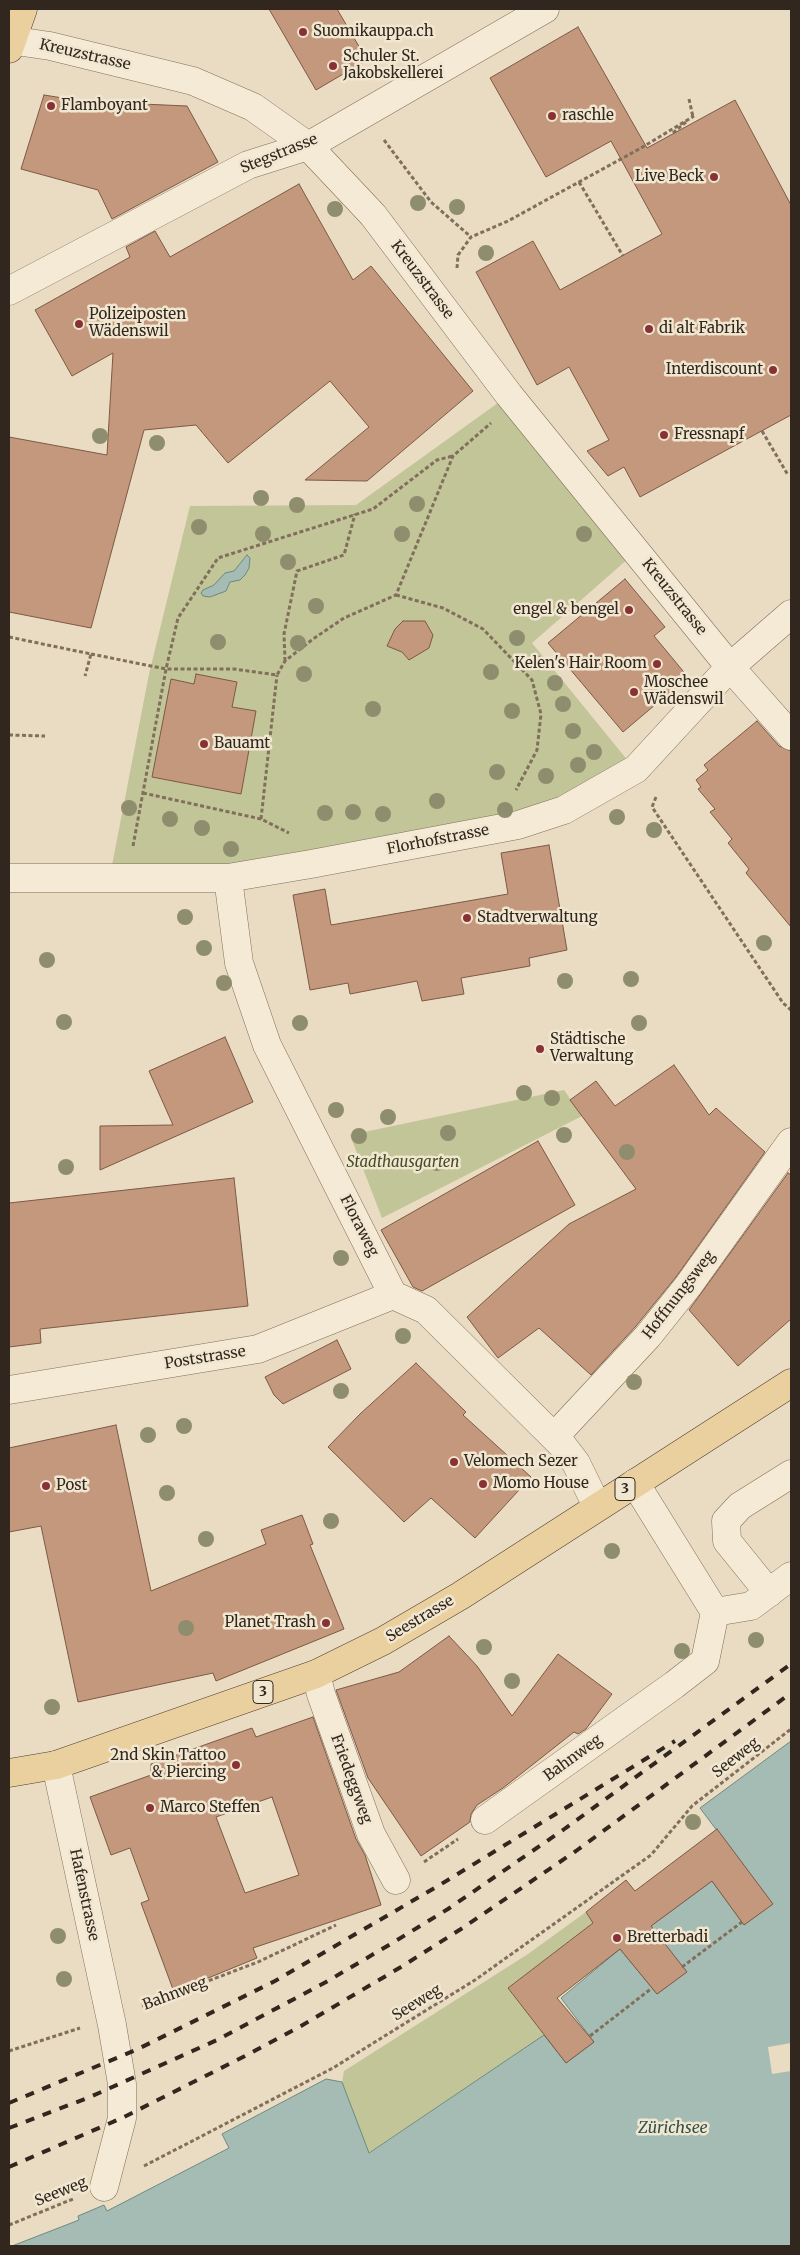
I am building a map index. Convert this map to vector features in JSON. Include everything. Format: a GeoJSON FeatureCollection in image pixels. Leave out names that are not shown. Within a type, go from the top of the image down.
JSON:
{"type":"FeatureCollection","features":[{"type":"Feature","properties":{"kind":"main road"},"geometry":{"type":"LineString","coordinates":[[10,42],[24,9]]}},
{"type":"Feature","properties":{"kind":"main road","name":"Seestrasse"},"geometry":{"type":"LineString","coordinates":[[9,1773],[56,1765],[316,1674],[383,1641],[460,1596],[597,1506],[791,1383]]}},
{"type":"Feature","properties":{"kind":"street","name":"Stegstrasse"},"geometry":{"type":"LineString","coordinates":[[9,291],[248,165],[308,146],[545,9]]}},
{"type":"Feature","properties":{"kind":"street","name":"Kreuzstrasse"},"geometry":{"type":"LineString","coordinates":[[10,42],[194,81],[252,107],[308,146],[373,215],[509,395],[730,667],[791,736]]}},
{"type":"Feature","properties":{"kind":"street","name":"Florhofstrasse"},"geometry":{"type":"LineString","coordinates":[[9,878],[228,878],[518,825],[564,810],[636,769],[730,667],[791,614]]}},
{"type":"Feature","properties":{"kind":"street","name":"Floraweg"},"geometry":{"type":"LineString","coordinates":[[228,878],[239,963],[267,1045],[394,1295]]}},
{"type":"Feature","properties":{"kind":"street","name":"Hoffnungsweg"},"geometry":{"type":"LineString","coordinates":[[554,1437],[648,1336],[688,1286],[791,1142]]}},
{"type":"Feature","properties":{"kind":"street","name":"Poststrasse"},"geometry":{"type":"LineString","coordinates":[[9,1390],[258,1349],[394,1295]]}},
{"type":"Feature","properties":{"kind":"street"},"geometry":{"type":"LineString","coordinates":[[394,1295],[426,1310],[554,1437],[576,1463],[597,1506]]}},
{"type":"Feature","properties":{"kind":"street"},"geometry":{"type":"LineString","coordinates":[[770,1593],[727,1541],[726,1521],[740,1506],[791,1474]]}},
{"type":"Feature","properties":{"kind":"street"},"geometry":{"type":"LineString","coordinates":[[635,1483],[715,1612],[751,1606],[791,1576]]}},
{"type":"Feature","properties":{"kind":"street","name":"Bahnweg"},"geometry":{"type":"LineString","coordinates":[[485,1820],[705,1661],[715,1612]]}},
{"type":"Feature","properties":{"kind":"street","name":"Friedeggweg"},"geometry":{"type":"LineString","coordinates":[[316,1674],[321,1694],[371,1834],[396,1880]]}},
{"type":"Feature","properties":{"kind":"street","name":"Hafenstrasse"},"geometry":{"type":"LineString","coordinates":[[56,1765],[111,2022],[122,2084],[122,2118],[104,2186]]}},
{"type":"Feature","properties":{"kind":"path"},"geometry":{"type":"LineString","coordinates":[[689,98],[694,116]]}},
{"type":"Feature","properties":{"kind":"path"},"geometry":{"type":"LineString","coordinates":[[364,114],[431,202],[471,237]]}},
{"type":"Feature","properties":{"kind":"path"},"geometry":{"type":"LineString","coordinates":[[673,134],[694,116]]}},
{"type":"Feature","properties":{"kind":"path"},"geometry":{"type":"LineString","coordinates":[[457,277],[458,255],[471,237],[508,221],[641,148],[694,116]]}},
{"type":"Feature","properties":{"kind":"path"},"geometry":{"type":"LineString","coordinates":[[579,182],[623,256]]}},
{"type":"Feature","properties":{"kind":"path"},"geometry":{"type":"LineString","coordinates":[[126,878],[166,669],[178,618],[218,558],[373,509],[437,460],[453,456],[492,423],[509,395]]}},
{"type":"Feature","properties":{"kind":"path"},"geometry":{"type":"LineString","coordinates":[[762,431],[788,475]]}},
{"type":"Feature","properties":{"kind":"path"},"geometry":{"type":"LineString","coordinates":[[396,594],[453,456]]}},
{"type":"Feature","properties":{"kind":"path"},"geometry":{"type":"LineString","coordinates":[[285,661],[284,634],[297,571],[344,555],[356,513]]}},
{"type":"Feature","properties":{"kind":"path"},"geometry":{"type":"LineString","coordinates":[[262,819],[277,675],[285,661],[344,618],[396,594],[443,608],[483,630],[532,680],[541,714],[537,750],[515,791]]}},
{"type":"Feature","properties":{"kind":"path"},"geometry":{"type":"LineString","coordinates":[[9,637],[166,669],[234,669],[277,675]]}},
{"type":"Feature","properties":{"kind":"path"},"geometry":{"type":"LineString","coordinates":[[86,676],[91,654]]}},
{"type":"Feature","properties":{"kind":"path"},"geometry":{"type":"LineString","coordinates":[[9,735],[45,736]]}},
{"type":"Feature","properties":{"kind":"path"},"geometry":{"type":"LineString","coordinates":[[636,769],[657,795],[652,807],[783,1003],[791,1010]]}},
{"type":"Feature","properties":{"kind":"path"},"geometry":{"type":"LineString","coordinates":[[143,793],[262,819],[296,837],[311,864]]}},
{"type":"Feature","properties":{"kind":"path","name":"Seeweg"},"geometry":{"type":"LineString","coordinates":[[9,2225],[104,2186],[334,2068],[475,1980],[651,1855],[692,1806],[791,1729]]}},
{"type":"Feature","properties":{"kind":"path"},"geometry":{"type":"LineString","coordinates":[[396,1880],[485,1820]]}},
{"type":"Feature","properties":{"kind":"path"},"geometry":{"type":"LineString","coordinates":[[682,1967],[742,1922]]}},
{"type":"Feature","properties":{"kind":"path","name":"Bahnweg"},"geometry":{"type":"LineString","coordinates":[[9,2051],[111,2022],[258,1962],[336,1925]]}},
{"type":"Feature","properties":{"kind":"path"},"geometry":{"type":"LineString","coordinates":[[590,2036],[652,1988]]}},
{"type":"Feature","properties":{"kind":"green space"},"geometry":{"type":"Polygon","coordinates":[[[509,395],[637,551],[532,643],[629,762],[518,825],[109,881],[149,674],[190,506],[356,505],[509,395]]]}},
{"type":"Feature","properties":{"kind":"green space","name":"Stadthausgarten"},"geometry":{"type":"Polygon","coordinates":[[[564,1090],[582,1116],[382,1218],[350,1135],[564,1090]]]}},
{"type":"Feature","properties":{"kind":"green space"},"geometry":{"type":"Polygon","coordinates":[[[586,1912],[593,1923],[508,1988],[544,2035],[368,2153],[342,2082],[344,2071],[528,1954],[586,1912]]]}},
{"type":"Feature","properties":{"kind":"water"},"geometry":{"type":"Polygon","coordinates":[[[247,555],[250,558],[249,568],[240,580],[230,582],[226,591],[210,597],[203,596],[201,593],[203,590],[214,585],[225,573],[234,571],[247,555]]]}},
{"type":"Feature","properties":{"kind":"water","name":"Zürichsee"},"geometry":{"type":"Polygon","coordinates":[[[791,1741],[791,2246],[12,2246],[79,2220],[78,2216],[104,2205],[107,2211],[229,2148],[222,2134],[326,2079],[342,2082],[369,2153],[544,2035],[566,2063],[594,2042],[561,1998],[620,1949],[657,1994],[686,1972],[651,1926],[712,1881],[744,1925],[772,1904],[700,1808],[791,1741]]]}},
{"type":"Feature","properties":{"kind":"pier"},"geometry":{"type":"Polygon","coordinates":[[[791,2043],[791,2071],[772,2074],[768,2047],[791,2043]]]}},
{"type":"Feature","properties":{"kind":"building"},"geometry":{"type":"Polygon","coordinates":[[[269,9],[337,9],[367,60],[316,90],[269,9]]]}},
{"type":"Feature","properties":{"kind":"building","name":"di alt Fabrik"},"geometry":{"type":"Polygon","coordinates":[[[578,27],[647,148],[735,100],[791,205],[791,415],[640,497],[624,467],[608,476],[587,451],[609,440],[569,367],[537,385],[476,272],[533,241],[560,290],[662,234],[611,141],[546,177],[490,78],[578,27]]]}},
{"type":"Feature","properties":{"kind":"building"},"geometry":{"type":"Polygon","coordinates":[[[44,95],[119,107],[120,103],[187,106],[218,162],[112,219],[98,190],[21,169],[44,95]]]}},
{"type":"Feature","properties":{"kind":"building"},"geometry":{"type":"Polygon","coordinates":[[[299,184],[353,280],[371,266],[473,391],[367,481],[305,480],[369,427],[330,381],[228,463],[196,425],[144,430],[91,628],[9,612],[9,437],[107,455],[113,353],[72,376],[35,310],[130,257],[126,247],[155,231],[170,257],[299,184]]]}},
{"type":"Feature","properties":{"kind":"building"},"geometry":{"type":"Polygon","coordinates":[[[625,579],[665,627],[654,636],[688,677],[623,732],[548,643],[625,579]]]}},
{"type":"Feature","properties":{"kind":"building"},"geometry":{"type":"Polygon","coordinates":[[[403,621],[425,621],[433,635],[429,648],[409,660],[402,652],[387,646],[395,629],[403,621]]]}},
{"type":"Feature","properties":{"kind":"building","name":"Bauamt"},"geometry":{"type":"Polygon","coordinates":[[[196,674],[237,682],[232,707],[256,711],[241,794],[152,777],[171,679],[194,684],[196,674]]]}},
{"type":"Feature","properties":{"kind":"building"},"geometry":{"type":"Polygon","coordinates":[[[757,721],[779,746],[791,751],[791,927],[746,873],[749,869],[728,843],[732,839],[710,812],[715,809],[698,789],[701,787],[696,780],[708,770],[704,765],[757,721]]]}},
{"type":"Feature","properties":{"kind":"building","name":"Stadtverwaltung"},"geometry":{"type":"Polygon","coordinates":[[[549,845],[567,950],[529,958],[530,966],[461,978],[464,994],[422,1001],[417,981],[350,994],[348,983],[310,990],[293,895],[325,889],[331,925],[508,894],[501,853],[549,845]]]}},
{"type":"Feature","properties":{"kind":"building"},"geometry":{"type":"Polygon","coordinates":[[[225,1037],[253,1102],[100,1170],[100,1126],[173,1125],[149,1071],[225,1037]]]}},
{"type":"Feature","properties":{"kind":"building"},"geometry":{"type":"Polygon","coordinates":[[[674,1065],[709,1115],[716,1108],[765,1152],[676,1277],[636,1326],[591,1375],[539,1328],[498,1358],[467,1317],[569,1224],[636,1189],[570,1100],[596,1081],[615,1106],[674,1065]]]}},
{"type":"Feature","properties":{"kind":"building"},"geometry":{"type":"Polygon","coordinates":[[[538,1141],[575,1205],[422,1291],[413,1287],[381,1230],[538,1141]]]}},
{"type":"Feature","properties":{"kind":"building"},"geometry":{"type":"Polygon","coordinates":[[[788,1173],[791,1175],[791,1319],[738,1366],[689,1310],[788,1173]]]}},
{"type":"Feature","properties":{"kind":"building"},"geometry":{"type":"Polygon","coordinates":[[[234,1178],[248,1306],[40,1329],[41,1343],[9,1347],[9,1203],[234,1178]]]}},
{"type":"Feature","properties":{"kind":"building"},"geometry":{"type":"Polygon","coordinates":[[[337,1340],[351,1369],[283,1404],[274,1395],[265,1377],[337,1340]]]}},
{"type":"Feature","properties":{"kind":"building"},"geometry":{"type":"Polygon","coordinates":[[[416,1363],[466,1412],[463,1415],[531,1477],[475,1538],[431,1498],[404,1522],[328,1447],[360,1414],[416,1363]]]}},
{"type":"Feature","properties":{"kind":"building"},"geometry":{"type":"Polygon","coordinates":[[[116,1425],[151,1591],[266,1544],[261,1530],[302,1515],[313,1544],[310,1545],[344,1629],[216,1681],[213,1673],[78,1702],[41,1526],[9,1532],[9,1448],[116,1425]]]}},
{"type":"Feature","properties":{"kind":"building"},"geometry":{"type":"Polygon","coordinates":[[[449,1636],[477,1666],[512,1716],[558,1654],[612,1694],[586,1729],[578,1734],[574,1732],[503,1788],[477,1805],[471,1814],[470,1822],[421,1856],[368,1778],[336,1690],[399,1672],[449,1636]]]}},
{"type":"Feature","properties":{"kind":"building"},"geometry":{"type":"Polygon","coordinates":[[[313,1717],[356,1839],[365,1855],[381,1905],[253,1948],[257,1958],[174,1992],[141,1903],[149,1900],[130,1848],[111,1855],[90,1797],[151,1775],[151,1764],[252,1728],[256,1737],[313,1717]],[[272,1797],[216,1817],[245,1893],[299,1875],[272,1797]]]}},
{"type":"Feature","properties":{"kind":"building","name":"Bretterbadi"},"geometry":{"type":"Polygon","coordinates":[[[717,1829],[773,1904],[744,1925],[712,1881],[651,1926],[687,1972],[657,1994],[620,1949],[557,1998],[594,2042],[566,2063],[508,1988],[593,1923],[586,1912],[626,1880],[635,1891],[717,1829]]]}},
{"type":"Feature","properties":{"kind":"railway"},"geometry":{"type":"LineString","coordinates":[[9,2128],[90,2097],[217,2040],[326,1982],[389,1945],[448,1909],[563,1830],[791,1664]]}},
{"type":"Feature","properties":{"kind":"railway"},"geometry":{"type":"LineString","coordinates":[[9,2167],[122,2118],[245,2056],[301,2026],[401,1967],[576,1851],[791,1693]]}},
{"type":"Feature","properties":{"kind":"railway"},"geometry":{"type":"LineString","coordinates":[[9,2103],[138,2049],[275,1981],[438,1886],[675,1741]]}},
{"type":"Feature","properties":{"kind":"place","name":"Suomikauppa.ch"},"geometry":{"type":"Point","coordinates":[303,32]}},
{"type":"Feature","properties":{"kind":"place","name":"Schuler St. Jakobskellerei"},"geometry":{"type":"Point","coordinates":[333,66]}},
{"type":"Feature","properties":{"kind":"place","name":"Flamboyant"},"geometry":{"type":"Point","coordinates":[51,106]}},
{"type":"Feature","properties":{"kind":"place","name":"raschle"},"geometry":{"type":"Point","coordinates":[552,116]}},
{"type":"Feature","properties":{"kind":"place","name":"Live Beck"},"geometry":{"type":"Point","coordinates":[714,177]}},
{"type":"Feature","properties":{"kind":"place","name":"Polizeiposten Wädenswil"},"geometry":{"type":"Point","coordinates":[79,324]}},
{"type":"Feature","properties":{"kind":"place","name":"di alt Fabrik"},"geometry":{"type":"Point","coordinates":[649,329]}},
{"type":"Feature","properties":{"kind":"place","name":"Interdiscount"},"geometry":{"type":"Point","coordinates":[773,370]}},
{"type":"Feature","properties":{"kind":"place","name":"Fressnapf"},"geometry":{"type":"Point","coordinates":[664,435]}},
{"type":"Feature","properties":{"kind":"place","name":"engel & bengel"},"geometry":{"type":"Point","coordinates":[629,610]}},
{"type":"Feature","properties":{"kind":"place","name":"Kelen's Hair Room"},"geometry":{"type":"Point","coordinates":[657,664]}},
{"type":"Feature","properties":{"kind":"place","name":"Moschee Wädenswil"},"geometry":{"type":"Point","coordinates":[634,692]}},
{"type":"Feature","properties":{"kind":"place","name":"Bauamt"},"geometry":{"type":"Point","coordinates":[204,744]}},
{"type":"Feature","properties":{"kind":"place","name":"Stadtverwaltung"},"geometry":{"type":"Point","coordinates":[467,918]}},
{"type":"Feature","properties":{"kind":"place","name":"Städtische Verwaltung"},"geometry":{"type":"Point","coordinates":[540,1049]}},
{"type":"Feature","properties":{"kind":"place","name":"Velomech Sezer"},"geometry":{"type":"Point","coordinates":[454,1462]}},
{"type":"Feature","properties":{"kind":"place","name":"Momo House"},"geometry":{"type":"Point","coordinates":[483,1484]}},
{"type":"Feature","properties":{"kind":"place","name":"Post"},"geometry":{"type":"Point","coordinates":[46,1486]}},
{"type":"Feature","properties":{"kind":"place","name":"Planet Trash"},"geometry":{"type":"Point","coordinates":[326,1623]}},
{"type":"Feature","properties":{"kind":"place","name":"2nd Skin Tattoo & Piercing"},"geometry":{"type":"Point","coordinates":[236,1765]}},
{"type":"Feature","properties":{"kind":"place","name":"Marco Steffen"},"geometry":{"type":"Point","coordinates":[150,1808]}},
{"type":"Feature","properties":{"kind":"place","name":"Bretterbadi"},"geometry":{"type":"Point","coordinates":[617,1938]}}]}
